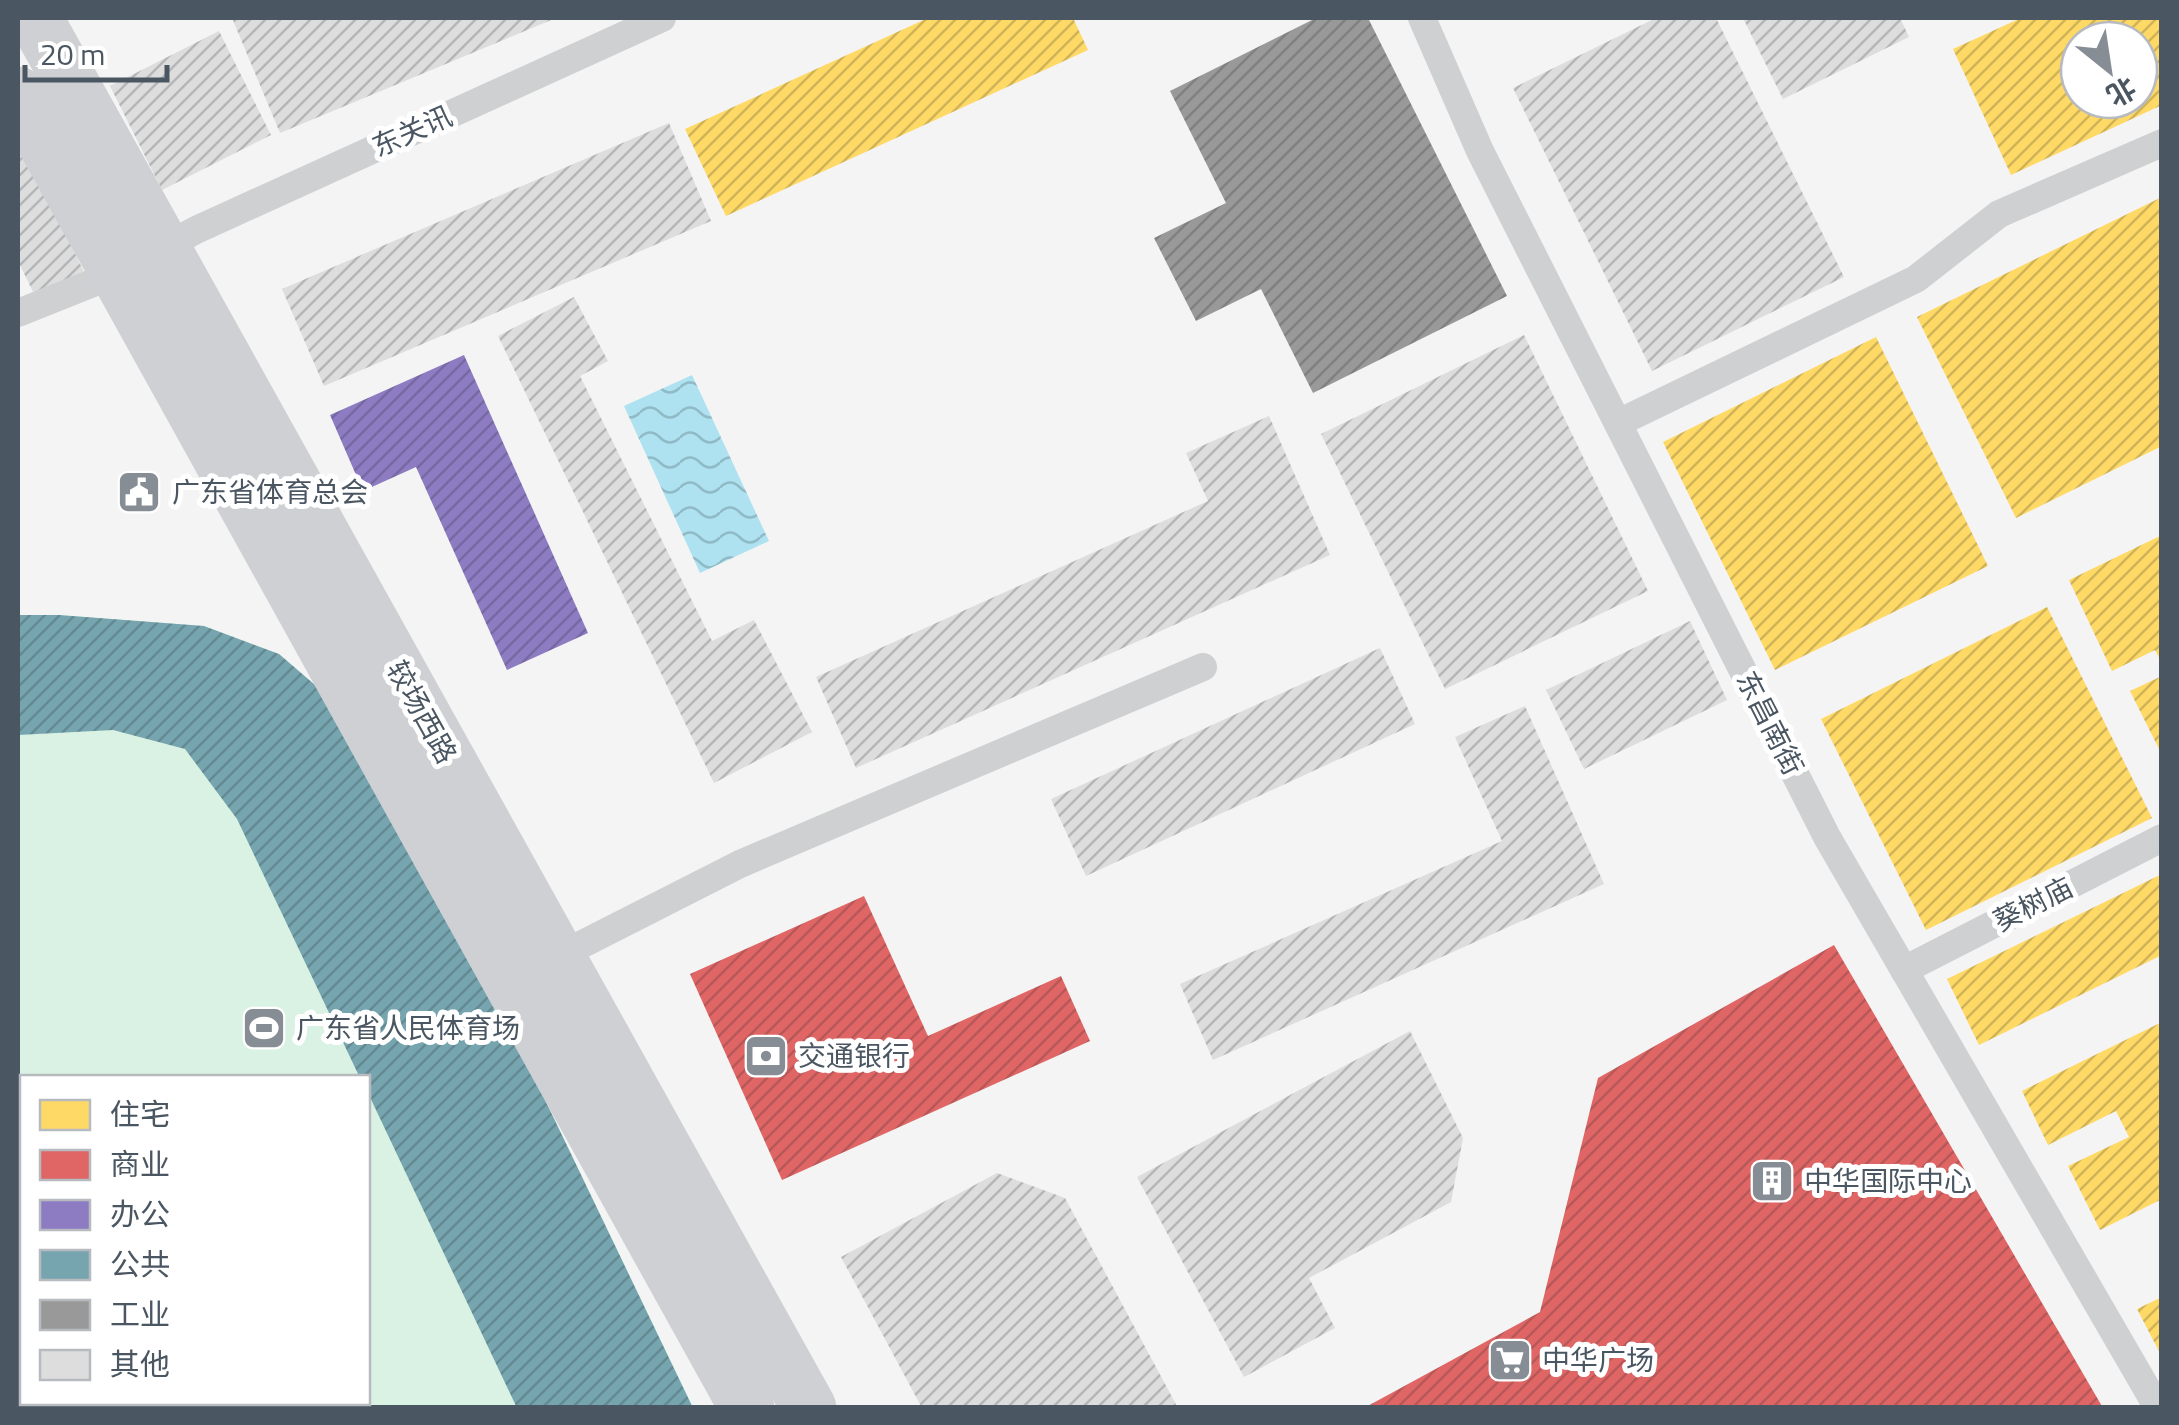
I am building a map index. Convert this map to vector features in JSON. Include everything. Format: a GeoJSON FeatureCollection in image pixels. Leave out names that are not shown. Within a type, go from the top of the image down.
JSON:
{"type":"FeatureCollection","features":[{"type":"Feature","properties":{"kind":"street","name":"较场西路"},"geometry":{"type":"LineString","coordinates":[[35,18],[141,260],[746,1408]]}},
{"type":"Feature","properties":{"kind":"street","name":"较场西路"},"geometry":{"type":"LineString","coordinates":[[18,94],[141,260],[559,956],[809,1408]]}},
{"type":"Feature","properties":{"kind":"lane","name":"东关讯"},"geometry":{"type":"LineString","coordinates":[[18,314],[662,18]]}},
{"type":"Feature","properties":{"kind":"lane","name":"东昌南街"},"geometry":{"type":"LineString","coordinates":[[1422,18],[1480,151],[1827,837],[2158,1408]]}},
{"type":"Feature","properties":{"kind":"lane"},"geometry":{"type":"LineString","coordinates":[[1618,423],[1916,278],[2000,214],[2162,143]]}},
{"type":"Feature","properties":{"kind":"lane"},"geometry":{"type":"LineString","coordinates":[[559,956],[740,864],[1204,667]]}},
{"type":"Feature","properties":{"kind":"lane","name":"葵树庙"},"geometry":{"type":"LineString","coordinates":[[1904,970],[2162,838]]}},
{"type":"Feature","properties":{"kind":"green space","name":"广东省人民体育场"},"geometry":{"type":"Polygon","coordinates":[[[18,615],[204,626],[279,654],[336,703],[487,979],[693,1407],[18,1407],[18,615]]]}},
{"type":"Feature","properties":{"kind":"water"},"geometry":{"type":"Polygon","coordinates":[[[692,375],[769,541],[700,573],[624,406],[692,375]]]}},
{"type":"Feature","properties":{"kind":"building: 住宅"},"geometry":{"type":"Polygon","coordinates":[[[928,18],[1073,18],[1088,50],[726,216],[685,129],[928,18]]]}},
{"type":"Feature","properties":{"kind":"building: 住宅"},"geometry":{"type":"Polygon","coordinates":[[[2021,18],[2162,18],[2159,106],[2159,20],[2059,20],[2059,120],[2130,120],[2011,175],[1953,49],[2021,18]]]}},
{"type":"Feature","properties":{"kind":"building: 住宅"},"geometry":{"type":"Polygon","coordinates":[[[2162,197],[2162,446],[2016,518],[1917,317],[2162,197]]]}},
{"type":"Feature","properties":{"kind":"building: 住宅"},"geometry":{"type":"Polygon","coordinates":[[[1876,337],[1988,566],[1775,670],[1663,442],[1876,337]]]}},
{"type":"Feature","properties":{"kind":"building: 住宅"},"geometry":{"type":"Polygon","coordinates":[[[2162,535],[2162,663],[2155,650],[2112,671],[2069,580],[2162,535]]]}},
{"type":"Feature","properties":{"kind":"building: 住宅"},"geometry":{"type":"Polygon","coordinates":[[[2047,607],[2152,818],[1926,930],[1821,719],[2047,607]]]}},
{"type":"Feature","properties":{"kind":"building: 住宅"},"geometry":{"type":"Polygon","coordinates":[[[2162,676],[2162,755],[2130,691],[2162,676]]]}},
{"type":"Feature","properties":{"kind":"building: 住宅"},"geometry":{"type":"Polygon","coordinates":[[[2162,874],[2162,955],[1979,1045],[1947,979],[2162,874]]]}},
{"type":"Feature","properties":{"kind":"building: 住宅"},"geometry":{"type":"Polygon","coordinates":[[[2162,1022],[2162,1199],[2100,1230],[2068,1166],[2129,1137],[2116,1111],[2048,1145],[2022,1091],[2162,1022]]]}},
{"type":"Feature","properties":{"kind":"building: 住宅"},"geometry":{"type":"Polygon","coordinates":[[[2162,1297],[2162,1357],[2137,1309],[2162,1297]]]}},
{"type":"Feature","properties":{"kind":"building: 商业"},"geometry":{"type":"Polygon","coordinates":[[[864,896],[928,1036],[1061,976],[1090,1041],[782,1180],[690,974],[864,896]]]}},
{"type":"Feature","properties":{"kind":"building: 商业","name":"中华国际中心"},"geometry":{"type":"Polygon","coordinates":[[[1834,945],[2103,1408],[1364,1408],[1540,1312],[1598,1078],[1834,945]]]}},
{"type":"Feature","properties":{"kind":"building: 办公"},"geometry":{"type":"Polygon","coordinates":[[[464,355],[588,633],[507,670],[416,467],[363,491],[330,415],[464,355]]]}},
{"type":"Feature","properties":{"kind":"building: 公共"},"geometry":{"type":"Polygon","coordinates":[[[18,615],[204,626],[279,654],[336,703],[487,979],[693,1408],[517,1408],[370,1097],[370,1075],[359,1075],[237,819],[185,749],[113,730],[18,735],[18,615]]]}},
{"type":"Feature","properties":{"kind":"building: 工业"},"geometry":{"type":"Polygon","coordinates":[[[1316,18],[1368,18],[1507,296],[1313,393],[1261,289],[1196,321],[1154,238],[1226,203],[1170,91],[1316,18]]]}},
{"type":"Feature","properties":{"kind":"building: 其他"},"geometry":{"type":"Polygon","coordinates":[[[232,18],[556,18],[280,133],[232,18]]]}},
{"type":"Feature","properties":{"kind":"building: 其他"},"geometry":{"type":"Polygon","coordinates":[[[1656,18],[1716,18],[1844,277],[1652,371],[1513,88],[1656,18]]]}},
{"type":"Feature","properties":{"kind":"building: 其他"},"geometry":{"type":"Polygon","coordinates":[[[1743,18],[1900,18],[1909,37],[1783,99],[1743,18]]]}},
{"type":"Feature","properties":{"kind":"building: 其他"},"geometry":{"type":"Polygon","coordinates":[[[219,31],[271,135],[162,190],[110,86],[219,31]]]}},
{"type":"Feature","properties":{"kind":"building: 其他"},"geometry":{"type":"Polygon","coordinates":[[[669,123],[711,221],[324,386],[282,289],[669,123]]]}},
{"type":"Feature","properties":{"kind":"building: 其他"},"geometry":{"type":"Polygon","coordinates":[[[18,137],[86,276],[37,300],[18,261],[18,137]]]}},
{"type":"Feature","properties":{"kind":"building: 其他"},"geometry":{"type":"Polygon","coordinates":[[[574,297],[608,361],[580,376],[712,641],[754,620],[812,732],[714,783],[498,336],[574,297]]]}},
{"type":"Feature","properties":{"kind":"building: 其他"},"geometry":{"type":"Polygon","coordinates":[[[1524,335],[1648,591],[1445,689],[1321,434],[1524,335]]]}},
{"type":"Feature","properties":{"kind":"building: 其他"},"geometry":{"type":"Polygon","coordinates":[[[1269,416],[1330,555],[856,768],[816,677],[1208,501],[1186,453],[1269,416]]]}},
{"type":"Feature","properties":{"kind":"building: 其他"},"geometry":{"type":"Polygon","coordinates":[[[1690,621],[1727,700],[1584,769],[1546,690],[1690,621]]]}},
{"type":"Feature","properties":{"kind":"building: 其他"},"geometry":{"type":"Polygon","coordinates":[[[1380,648],[1415,724],[1086,876],[1051,799],[1380,648]]]}},
{"type":"Feature","properties":{"kind":"building: 其他"},"geometry":{"type":"Polygon","coordinates":[[[1525,706],[1604,884],[1213,1060],[1180,984],[1502,841],[1455,737],[1525,706]]]}},
{"type":"Feature","properties":{"kind":"building: 其他"},"geometry":{"type":"Polygon","coordinates":[[[1410,1031],[1463,1138],[1451,1202],[1309,1278],[1335,1328],[1244,1377],[1137,1177],[1410,1031]]]}},
{"type":"Feature","properties":{"kind":"building: 其他"},"geometry":{"type":"Polygon","coordinates":[[[997,1173],[1065,1198],[1178,1408],[922,1408],[841,1257],[997,1173]]]}},
{"type":"Feature","properties":{"kind":"place","name":"广东省体育总会"},"geometry":{"type":"Point","coordinates":[139,492]}},
{"type":"Feature","properties":{"kind":"place","name":"广东省人民体育场"},"geometry":{"type":"Point","coordinates":[264,1028]}},
{"type":"Feature","properties":{"kind":"place","name":"交通银行"},"geometry":{"type":"Point","coordinates":[766,1056]}},
{"type":"Feature","properties":{"kind":"place","name":"中华国际中心"},"geometry":{"type":"Point","coordinates":[1772,1181]}},
{"type":"Feature","properties":{"kind":"place","name":"中华广场"},"geometry":{"type":"Point","coordinates":[1510,1360]}}]}
